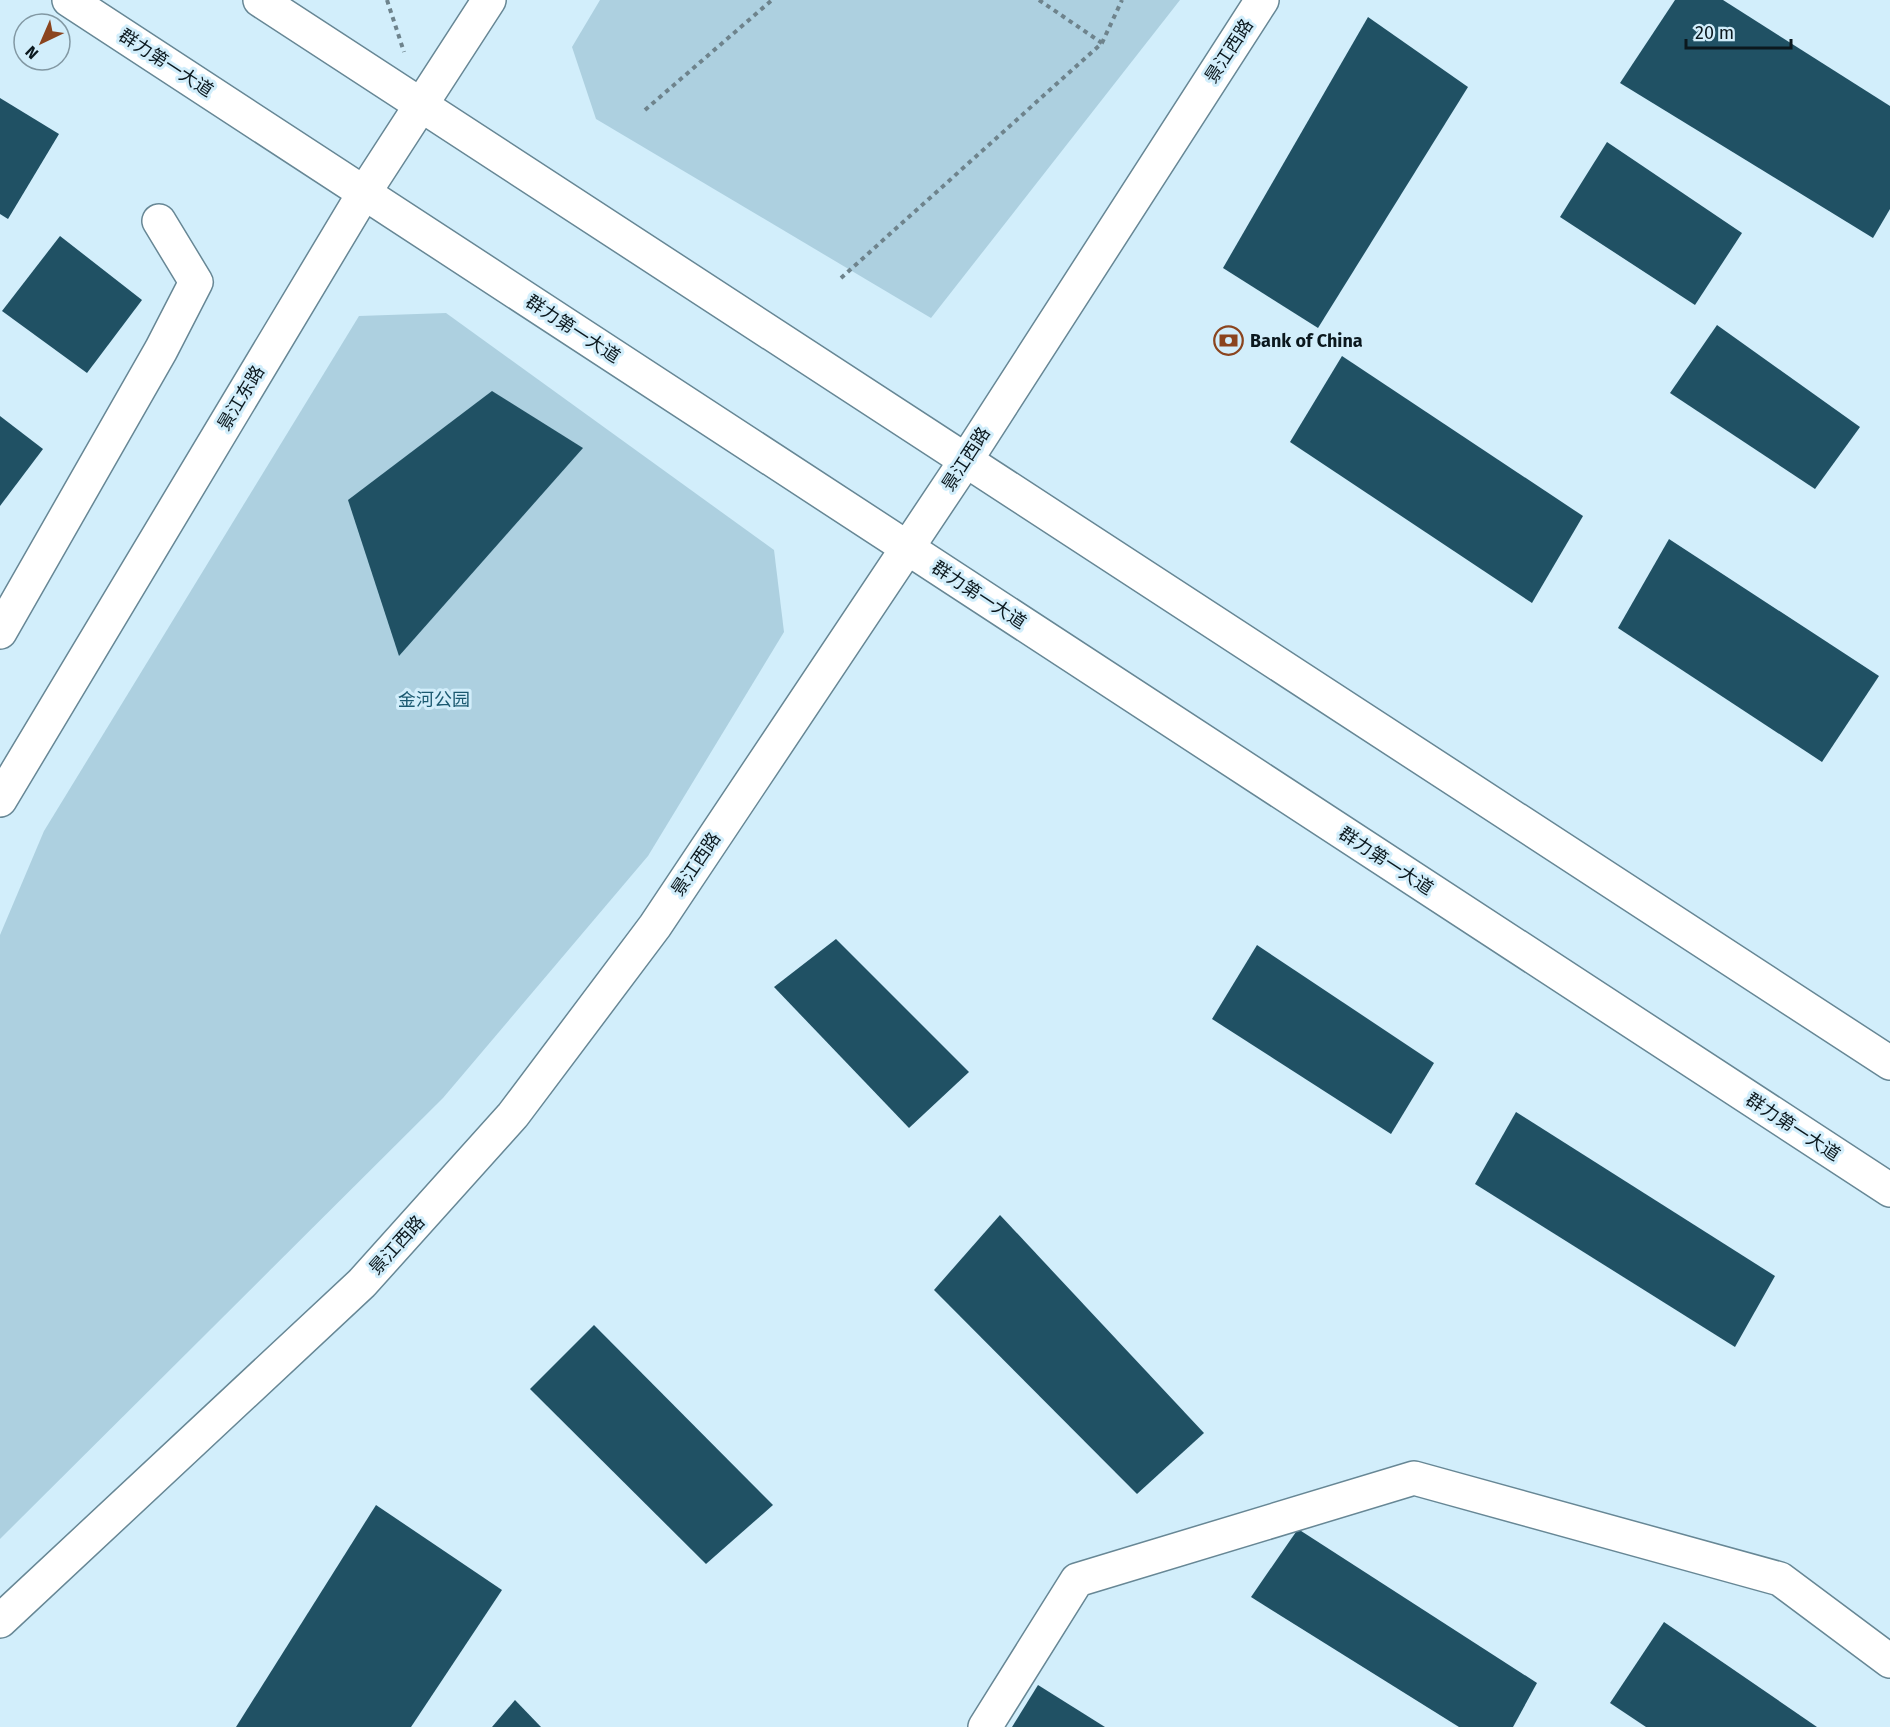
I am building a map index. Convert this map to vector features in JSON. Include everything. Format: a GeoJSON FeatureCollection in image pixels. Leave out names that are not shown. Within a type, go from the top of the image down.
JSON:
{"type":"FeatureCollection","features":[{"type":"Feature","properties":{"kind":"main road","name":"群力第一大道"},"geometry":{"type":"LineString","coordinates":[[69,0],[1890,1190]]}},
{"type":"Feature","properties":{"kind":"main road"},"geometry":{"type":"LineString","coordinates":[[260,0],[1890,1063]]}},
{"type":"Feature","properties":{"kind":"main road","name":"景江东路"},"geometry":{"type":"LineString","coordinates":[[0,800],[364,193],[489,0]]}},
{"type":"Feature","properties":{"kind":"main road","name":"景江西路"},"geometry":{"type":"LineString","coordinates":[[0,1621],[362,1284],[513,1115],[655,926],[966,460],[1262,0]]}},
{"type":"Feature","properties":{"kind":"main road"},"geometry":{"type":"LineString","coordinates":[[0,632],[161,351],[196,282],[159,221]]}},
{"type":"Feature","properties":{"kind":"main road"},"geometry":{"type":"LineString","coordinates":[[985,1727],[1077,1580],[1414,1478],[1780,1579],[1890,1661]]}},
{"type":"Feature","properties":{"kind":"path"},"geometry":{"type":"LineString","coordinates":[[645,110],[772,0]]}},
{"type":"Feature","properties":{"kind":"path"},"geometry":{"type":"LineString","coordinates":[[1039,0],[1102,43]]}},
{"type":"Feature","properties":{"kind":"path"},"geometry":{"type":"LineString","coordinates":[[841,278],[1102,43],[1122,0]]}},
{"type":"Feature","properties":{"kind":"green space"},"geometry":{"type":"Polygon","coordinates":[[[600,0],[1180,0],[931,318],[596,119],[572,47],[600,0]]]}},
{"type":"Feature","properties":{"kind":"green space","name":"金河公园"},"geometry":{"type":"Polygon","coordinates":[[[446,313],[774,550],[784,632],[648,856],[443,1098],[0,1539],[0,935],[44,831],[359,316],[446,313]]]}},
{"type":"Feature","properties":{"kind":"building"},"geometry":{"type":"Polygon","coordinates":[[[1675,0],[1723,0],[1890,106],[1890,209],[1873,238],[1620,83],[1675,0]]]}},
{"type":"Feature","properties":{"kind":"building"},"geometry":{"type":"Polygon","coordinates":[[[1368,17],[1468,87],[1318,328],[1223,268],[1368,17]]]}},
{"type":"Feature","properties":{"kind":"building"},"geometry":{"type":"Polygon","coordinates":[[[0,98],[59,134],[8,219],[0,214],[0,98]]]}},
{"type":"Feature","properties":{"kind":"building"},"geometry":{"type":"Polygon","coordinates":[[[1607,142],[1742,233],[1695,305],[1560,217],[1607,142]]]}},
{"type":"Feature","properties":{"kind":"building"},"geometry":{"type":"Polygon","coordinates":[[[60,236],[142,300],[87,373],[2,311],[60,236]]]}},
{"type":"Feature","properties":{"kind":"building"},"geometry":{"type":"Polygon","coordinates":[[[1717,325],[1860,427],[1815,489],[1670,393],[1717,325]]]}},
{"type":"Feature","properties":{"kind":"building"},"geometry":{"type":"Polygon","coordinates":[[[1342,356],[1583,516],[1532,603],[1290,442],[1342,356]]]}},
{"type":"Feature","properties":{"kind":"building"},"geometry":{"type":"Polygon","coordinates":[[[492,391],[583,448],[399,656],[348,500],[492,391]]]}},
{"type":"Feature","properties":{"kind":"building"},"geometry":{"type":"Polygon","coordinates":[[[0,416],[43,449],[0,506],[0,416]]]}},
{"type":"Feature","properties":{"kind":"building"},"geometry":{"type":"Polygon","coordinates":[[[1669,539],[1879,676],[1822,762],[1618,628],[1669,539]]]}},
{"type":"Feature","properties":{"kind":"building"},"geometry":{"type":"Polygon","coordinates":[[[836,939],[969,1072],[909,1128],[774,987],[836,939]]]}},
{"type":"Feature","properties":{"kind":"building"},"geometry":{"type":"Polygon","coordinates":[[[1257,945],[1434,1063],[1391,1134],[1212,1019],[1257,945]]]}},
{"type":"Feature","properties":{"kind":"building"},"geometry":{"type":"Polygon","coordinates":[[[1516,1112],[1775,1276],[1735,1347],[1475,1184],[1516,1112]]]}},
{"type":"Feature","properties":{"kind":"building"},"geometry":{"type":"Polygon","coordinates":[[[1000,1215],[1204,1433],[1137,1494],[934,1290],[1000,1215]]]}},
{"type":"Feature","properties":{"kind":"building"},"geometry":{"type":"Polygon","coordinates":[[[594,1325],[773,1505],[706,1564],[530,1389],[594,1325]]]}},
{"type":"Feature","properties":{"kind":"building"},"geometry":{"type":"Polygon","coordinates":[[[376,1505],[502,1590],[411,1727],[236,1727],[376,1505]]]}},
{"type":"Feature","properties":{"kind":"building"},"geometry":{"type":"Polygon","coordinates":[[[1298,1529],[1537,1683],[1513,1727],[1459,1727],[1251,1597],[1298,1529]]]}},
{"type":"Feature","properties":{"kind":"building"},"geometry":{"type":"Polygon","coordinates":[[[1664,1622],[1817,1727],[1646,1727],[1610,1703],[1664,1622]]]}},
{"type":"Feature","properties":{"kind":"building"},"geometry":{"type":"Polygon","coordinates":[[[1038,1685],[1105,1727],[1012,1727],[1038,1685]]]}},
{"type":"Feature","properties":{"kind":"building"},"geometry":{"type":"Polygon","coordinates":[[[515,1700],[541,1727],[492,1727],[515,1700]]]}},
{"type":"Feature","properties":{"kind":"place","name":"Bank of China"},"geometry":{"type":"Point","coordinates":[1229,341]}}]}
